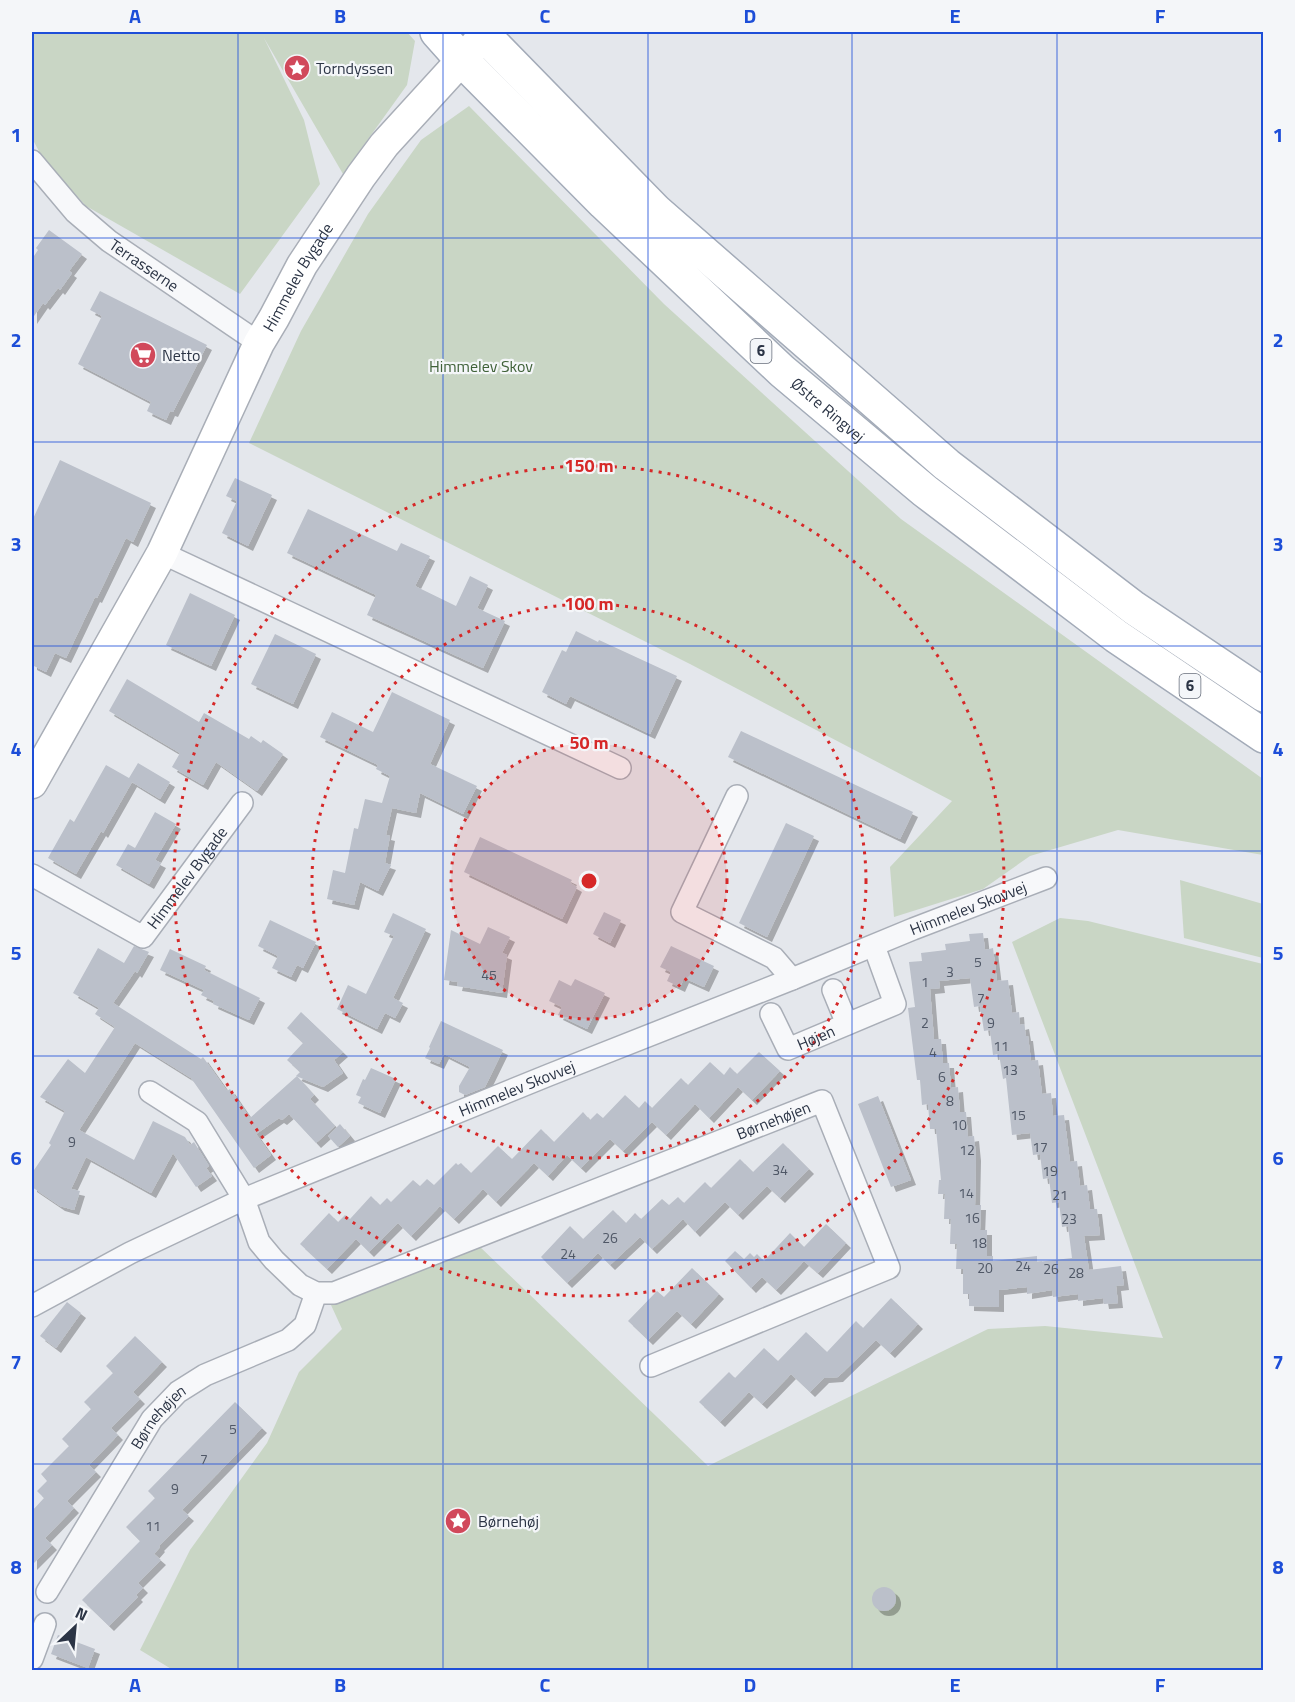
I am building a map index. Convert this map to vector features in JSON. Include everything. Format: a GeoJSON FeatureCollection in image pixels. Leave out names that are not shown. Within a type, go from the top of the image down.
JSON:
{"type":"FeatureCollection","features":[{"type":"Feature","properties":{"kind":"main road","name":"Østre Ringvej"},"geometry":{"type":"LineString","coordinates":[[437,32],[604,203],[791,379],[925,491],[1116,636],[1263,736]]}},
{"type":"Feature","properties":{"kind":"main road","name":"6"},"geometry":{"type":"LineString","coordinates":[[482,33],[656,211],[947,465],[1134,608],[1263,695]]}},
{"type":"Feature","properties":{"kind":"street","name":"Himmelev Bygade"},"geometry":{"type":"LineString","coordinates":[[32,783],[162,553],[259,343],[302,265],[360,176],[384,145],[462,60],[482,33]]}},
{"type":"Feature","properties":{"kind":"street","name":"Terrasserne"},"geometry":{"type":"LineString","coordinates":[[35,173],[109,242],[259,343]]}},
{"type":"Feature","properties":{"kind":"street"},"geometry":{"type":"LineString","coordinates":[[162,553],[620,768]]}},
{"type":"Feature","properties":{"kind":"street"},"geometry":{"type":"LineString","coordinates":[[737,796],[682,912],[774,958],[792,979]]}},
{"type":"Feature","properties":{"kind":"street","name":"Himmelev Bygade"},"geometry":{"type":"LineString","coordinates":[[32,875],[143,937],[242,803]]}},
{"type":"Feature","properties":{"kind":"street","name":"Himmelev Skovvej"},"geometry":{"type":"LineString","coordinates":[[32,1306],[130,1253],[244,1199],[913,929],[1046,878]]}},
{"type":"Feature","properties":{"kind":"street","name":"Højen"},"geometry":{"type":"LineString","coordinates":[[771,1014],[788,1049],[895,1004],[874,946]]}},
{"type":"Feature","properties":{"kind":"street","name":"Højen"},"geometry":{"type":"LineString","coordinates":[[833,990],[847,1024]]}},
{"type":"Feature","properties":{"kind":"street"},"geometry":{"type":"LineString","coordinates":[[150,1092],[197,1122],[244,1199],[259,1242],[300,1285],[316,1293]]}},
{"type":"Feature","properties":{"kind":"street","name":"Børnehøjen"},"geometry":{"type":"LineString","coordinates":[[47,1592],[152,1419],[178,1392],[205,1375],[288,1340],[305,1325],[316,1293],[334,1293],[822,1101],[890,1268],[651,1366]]}},
{"type":"Feature","properties":{"kind":"street"},"geometry":{"type":"LineString","coordinates":[[32,1659],[45,1624]]}},
{"type":"Feature","properties":{"kind":"green space"},"geometry":{"type":"Polygon","coordinates":[[[32,32],[407,32],[415,41],[407,85],[343,174],[264,38],[304,120],[320,184],[240,294],[86,206],[43,159],[32,138],[32,32]]]}},
{"type":"Feature","properties":{"kind":"green space","name":"Himmelev Skov"},"geometry":{"type":"Polygon","coordinates":[[[469,106],[664,304],[901,519],[1263,779],[1263,855],[1118,830],[1030,856],[983,889],[894,917],[890,867],[952,801],[690,664],[249,443],[301,331],[368,214],[421,140],[469,106]]]}},
{"type":"Feature","properties":{"kind":"green space"},"geometry":{"type":"Polygon","coordinates":[[[1180,880],[1263,904],[1263,958],[1184,938],[1180,880]]]}},
{"type":"Feature","properties":{"kind":"green space"},"geometry":{"type":"Polygon","coordinates":[[[1060,918],[1088,921],[1263,964],[1263,1670],[173,1670],[140,1650],[190,1550],[267,1443],[299,1372],[342,1329],[331,1305],[478,1245],[708,1466],[988,1329],[1045,1326],[1163,1338],[1012,942],[1060,918]]]}},
{"type":"Feature","properties":{"kind":"building"},"geometry":{"type":"Polygon","coordinates":[[[49,230],[82,254],[69,271],[72,273],[60,290],[58,288],[45,305],[43,303],[32,319],[32,259],[38,250],[36,248],[49,230]]]}},
{"type":"Feature","properties":{"kind":"building","name":"Netto"},"geometry":{"type":"Polygon","coordinates":[[[100,291],[207,345],[173,412],[170,411],[166,420],[147,411],[151,402],[78,364],[102,316],[90,310],[100,291]]]}},
{"type":"Feature","properties":{"kind":"building"},"geometry":{"type":"Polygon","coordinates":[[[60,460],[151,503],[133,542],[126,538],[66,658],[55,653],[46,672],[32,665],[32,521],[60,460]]]}},
{"type":"Feature","properties":{"kind":"building"},"geometry":{"type":"Polygon","coordinates":[[[235,478],[272,495],[248,546],[222,533],[237,501],[226,496],[235,478]]]}},
{"type":"Feature","properties":{"kind":"building"},"geometry":{"type":"Polygon","coordinates":[[[308,509],[397,551],[401,543],[430,556],[415,586],[456,606],[470,576],[488,585],[477,608],[505,621],[483,668],[367,615],[376,595],[287,553],[308,509]]]}},
{"type":"Feature","properties":{"kind":"building"},"geometry":{"type":"Polygon","coordinates":[[[190,593],[235,615],[211,666],[166,645],[190,593]]]}},
{"type":"Feature","properties":{"kind":"building"},"geometry":{"type":"Polygon","coordinates":[[[576,631],[677,676],[650,734],[570,696],[566,704],[542,692],[562,650],[566,652],[576,631]]]}},
{"type":"Feature","properties":{"kind":"building"},"geometry":{"type":"Polygon","coordinates":[[[275,634],[316,654],[293,704],[251,684],[275,634]]]}},
{"type":"Feature","properties":{"kind":"building"},"geometry":{"type":"Polygon","coordinates":[[[127,679],[199,722],[204,713],[249,739],[251,736],[261,743],[263,740],[283,754],[257,791],[216,762],[203,785],[172,767],[180,753],[109,711],[127,679]]]}},
{"type":"Feature","properties":{"kind":"building"},"geometry":{"type":"Polygon","coordinates":[[[392,692],[450,720],[430,764],[477,786],[463,814],[420,793],[416,813],[392,808],[386,835],[390,836],[385,863],[391,865],[378,891],[360,882],[354,905],[327,899],[333,870],[345,873],[354,828],[358,829],[365,799],[382,803],[390,776],[376,769],[378,765],[320,737],[332,712],[373,732],[392,692]]]}},
{"type":"Feature","properties":{"kind":"building"},"geometry":{"type":"Polygon","coordinates":[[[741,731],[913,812],[900,839],[728,757],[741,731]]]}},
{"type":"Feature","properties":{"kind":"building"},"geometry":{"type":"Polygon","coordinates":[[[138,763],[170,782],[160,799],[132,782],[76,874],[48,858],[70,819],[74,822],[106,765],[129,778],[138,763]]]}},
{"type":"Feature","properties":{"kind":"building"},"geometry":{"type":"Polygon","coordinates":[[[155,812],[176,824],[155,860],[161,863],[149,884],[116,865],[128,844],[135,848],[155,812]]]}},
{"type":"Feature","properties":{"kind":"building"},"geometry":{"type":"Polygon","coordinates":[[[786,823],[814,836],[767,937],[739,923],[786,823]]]}},
{"type":"Feature","properties":{"kind":"building"},"geometry":{"type":"Polygon","coordinates":[[[480,837],[572,880],[570,883],[577,887],[562,919],[464,872],[480,837]]]}},
{"type":"Feature","properties":{"kind":"building"},"geometry":{"type":"Polygon","coordinates":[[[604,912],[621,920],[610,943],[593,934],[604,912]]]}},
{"type":"Feature","properties":{"kind":"building"},"geometry":{"type":"Polygon","coordinates":[[[393,913],[426,929],[393,998],[403,1003],[395,1018],[385,1013],[377,1029],[337,1009],[348,985],[366,994],[394,936],[384,932],[393,913]]]}},
{"type":"Feature","properties":{"kind":"building"},"geometry":{"type":"Polygon","coordinates":[[[270,920],[316,942],[303,968],[297,965],[291,977],[272,968],[278,956],[258,946],[270,920]]]}},
{"type":"Feature","properties":{"kind":"building"},"geometry":{"type":"Polygon","coordinates":[[[488,927],[510,937],[502,953],[507,955],[502,993],[457,986],[458,982],[444,980],[451,930],[480,944],[488,927]]]}},
{"type":"Feature","properties":{"kind":"building"},"geometry":{"type":"Polygon","coordinates":[[[983,933],[985,950],[993,948],[997,981],[1008,980],[1012,1013],[1019,1012],[1020,1025],[1024,1024],[1031,1061],[1038,1060],[1042,1094],[1051,1093],[1053,1116],[1064,1115],[1070,1162],[1077,1161],[1080,1186],[1087,1185],[1090,1209],[1097,1209],[1100,1235],[1084,1236],[1089,1270],[1121,1266],[1124,1285],[1116,1286],[1118,1303],[1104,1304],[1103,1298],[1078,1301],[1078,1294],[1053,1297],[1052,1290],[1027,1294],[1027,1287],[999,1290],[999,1307],[969,1306],[969,1294],[963,1294],[963,1269],[956,1269],[957,1244],[950,1244],[951,1219],[944,1219],[945,1194],[938,1194],[939,1180],[941,1180],[936,1129],[930,1129],[928,1104],[922,1105],[908,1008],[915,1007],[909,962],[922,961],[921,953],[946,950],[945,944],[970,941],[969,934],[983,933]],[[970,978],[939,981],[940,988],[930,989],[934,1039],[941,1039],[943,1063],[949,1063],[951,1088],[958,1087],[960,1112],[966,1112],[968,1137],[974,1136],[975,1205],[981,1205],[980,1230],[987,1230],[987,1256],[993,1256],[993,1261],[1037,1256],[1037,1262],[1072,1258],[1068,1226],[1062,1227],[1059,1202],[1052,1203],[1049,1178],[1043,1179],[1040,1154],[1033,1155],[1030,1133],[1012,1135],[1006,1078],[1003,1079],[999,1054],[993,1055],[990,1030],[984,1031],[980,1006],[974,1007],[970,978]]]}},
{"type":"Feature","properties":{"kind":"building"},"geometry":{"type":"Polygon","coordinates":[[[134,946],[149,952],[137,973],[135,971],[113,1003],[201,1059],[203,1057],[227,1091],[230,1089],[250,1118],[297,1076],[314,1095],[310,1099],[335,1126],[316,1143],[289,1114],[282,1120],[279,1118],[256,1134],[271,1155],[254,1168],[191,1078],[135,1043],[79,1130],[134,1160],[153,1121],[185,1137],[190,1145],[194,1142],[209,1166],[206,1168],[212,1176],[196,1187],[173,1153],[151,1193],[86,1157],[71,1189],[80,1191],[74,1210],[60,1206],[32,1187],[32,1173],[51,1145],[49,1143],[65,1111],[40,1097],[68,1059],[85,1073],[115,1027],[95,1014],[99,1008],[73,993],[98,948],[124,963],[134,946]]]}},
{"type":"Feature","properties":{"kind":"building"},"geometry":{"type":"Polygon","coordinates":[[[671,946],[714,966],[704,987],[684,978],[680,987],[667,981],[671,972],[660,967],[671,946]]]}},
{"type":"Feature","properties":{"kind":"building"},"geometry":{"type":"Polygon","coordinates":[[[170,949],[206,966],[204,970],[260,998],[249,1020],[213,1004],[214,1001],[201,995],[204,990],[160,970],[170,949]]]}},
{"type":"Feature","properties":{"kind":"building"},"geometry":{"type":"Polygon","coordinates":[[[575,979],[605,993],[587,1029],[558,1015],[562,1007],[549,1001],[559,980],[571,986],[575,979]]]}},
{"type":"Feature","properties":{"kind":"building"},"geometry":{"type":"Polygon","coordinates":[[[301,1012],[343,1052],[334,1060],[343,1073],[323,1087],[296,1076],[300,1072],[287,1060],[303,1043],[287,1028],[301,1012]]]}},
{"type":"Feature","properties":{"kind":"building"},"geometry":{"type":"Polygon","coordinates":[[[441,1021],[503,1050],[485,1087],[465,1095],[459,1092],[459,1086],[470,1067],[444,1054],[439,1064],[425,1058],[441,1021]]]}},
{"type":"Feature","properties":{"kind":"building"},"geometry":{"type":"Polygon","coordinates":[[[759,1052],[780,1071],[752,1100],[738,1087],[709,1118],[695,1104],[666,1135],[652,1122],[623,1151],[610,1139],[581,1168],[567,1155],[548,1176],[534,1163],[496,1202],[483,1189],[454,1219],[440,1206],[411,1236],[398,1223],[369,1252],[356,1239],[327,1269],[300,1244],[329,1213],[338,1222],[345,1215],[350,1219],[371,1196],[380,1205],[387,1198],[391,1202],[413,1180],[420,1186],[427,1179],[434,1185],[456,1163],[458,1165],[461,1163],[471,1173],[498,1146],[512,1159],[541,1129],[554,1142],[583,1112],[590,1120],[597,1113],[603,1118],[625,1095],[639,1108],[645,1101],[652,1108],[681,1078],[688,1085],[710,1062],[724,1075],[730,1067],[737,1074],[759,1052]]]}},
{"type":"Feature","properties":{"kind":"building"},"geometry":{"type":"Polygon","coordinates":[[[371,1068],[396,1079],[380,1113],[358,1103],[361,1097],[356,1095],[371,1068]]]}},
{"type":"Feature","properties":{"kind":"building"},"geometry":{"type":"Polygon","coordinates":[[[878,1096],[911,1180],[891,1187],[858,1104],[878,1096]]]}},
{"type":"Feature","properties":{"kind":"building"},"geometry":{"type":"Polygon","coordinates":[[[340,1124],[350,1136],[338,1147],[328,1136],[340,1124]]]}},
{"type":"Feature","properties":{"kind":"building"},"geometry":{"type":"Polygon","coordinates":[[[783,1143],[809,1169],[780,1198],[767,1186],[738,1215],[725,1202],[695,1232],[683,1219],[652,1249],[640,1237],[610,1265],[598,1253],[567,1283],[541,1257],[570,1226],[583,1239],[613,1210],[626,1223],[635,1213],[641,1219],[662,1199],[669,1205],[678,1197],[684,1203],[705,1182],[711,1188],[740,1159],[753,1172],[783,1143]]]}},
{"type":"Feature","properties":{"kind":"building"},"geometry":{"type":"Polygon","coordinates":[[[826,1224],[846,1243],[818,1273],[804,1261],[776,1290],[762,1277],[751,1288],[725,1261],[735,1251],[744,1259],[750,1253],[754,1257],[757,1254],[764,1261],[790,1233],[804,1247],[826,1224]]]}},
{"type":"Feature","properties":{"kind":"building"},"geometry":{"type":"Polygon","coordinates":[[[692,1268],[719,1294],[691,1324],[677,1311],[648,1340],[628,1321],[657,1291],[664,1297],[692,1268]]]}},
{"type":"Feature","properties":{"kind":"building"},"geometry":{"type":"Polygon","coordinates":[[[891,1298],[918,1324],[890,1353],[876,1340],[838,1377],[824,1378],[810,1392],[791,1374],[762,1404],[749,1392],[720,1422],[699,1402],[729,1372],[735,1378],[764,1348],[778,1361],[806,1332],[827,1352],[856,1321],[863,1328],[891,1298]]]}},
{"type":"Feature","properties":{"kind":"building"},"geometry":{"type":"Polygon","coordinates":[[[67,1302],[81,1313],[56,1348],[40,1336],[67,1302]]]}},
{"type":"Feature","properties":{"kind":"building"},"geometry":{"type":"Polygon","coordinates":[[[135,1336],[162,1362],[133,1392],[140,1399],[111,1428],[118,1435],[89,1465],[96,1472],[67,1501],[74,1508],[45,1538],[52,1545],[32,1565],[32,1511],[44,1498],[37,1491],[47,1481],[41,1474],[69,1446],[62,1439],[91,1409],[84,1402],[113,1373],[106,1366],[135,1336]]]}},
{"type":"Feature","properties":{"kind":"building"},"geometry":{"type":"Polygon","coordinates":[[[235,1402],[262,1428],[182,1510],[189,1516],[159,1546],[154,1554],[161,1560],[138,1583],[143,1588],[136,1595],[138,1597],[109,1626],[82,1600],[140,1541],[126,1527],[155,1498],[148,1491],[235,1402]]]}},
{"type":"Feature","properties":{"kind":"building"},"geometry":{"type":"Polygon","coordinates":[[[884,1587],[893,1590],[896,1599],[893,1608],[884,1611],[875,1608],[872,1599],[875,1590],[884,1587]]]}},
{"type":"Feature","properties":{"kind":"building"},"geometry":{"type":"Polygon","coordinates":[[[58,1635],[95,1649],[88,1668],[51,1654],[58,1635]]]}},
{"type":"Feature","properties":{"kind":"place","name":"Torndyssen"},"geometry":{"type":"Point","coordinates":[297,68]}},
{"type":"Feature","properties":{"kind":"place","name":"Netto"},"geometry":{"type":"Point","coordinates":[143,355]}},
{"type":"Feature","properties":{"kind":"place","name":"Børnehøj"},"geometry":{"type":"Point","coordinates":[458,1521]}}]}
